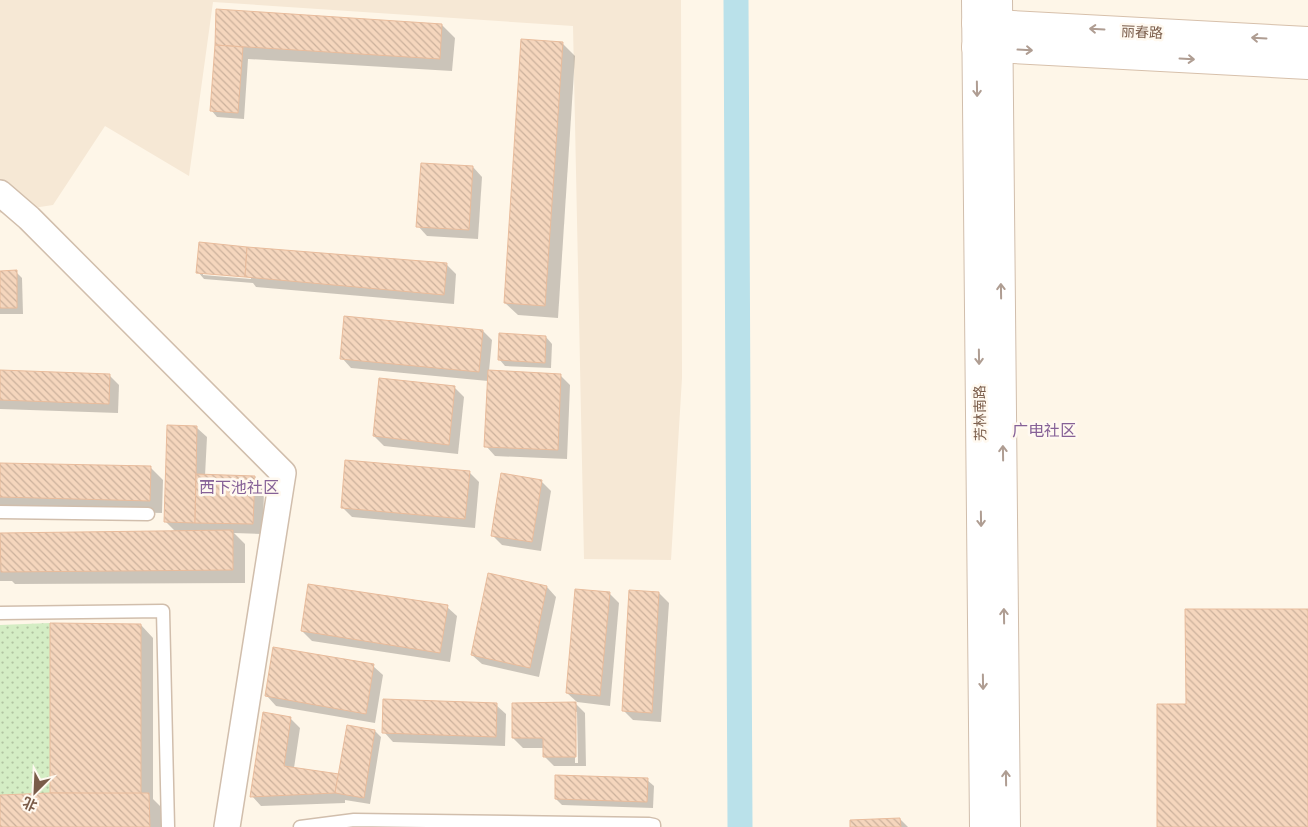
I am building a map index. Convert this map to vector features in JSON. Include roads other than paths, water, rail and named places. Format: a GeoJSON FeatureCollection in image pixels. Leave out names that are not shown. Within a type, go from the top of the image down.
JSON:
{"type":"FeatureCollection","features":[{"type":"Feature","properties":{"kind":"street","name":"丽春路"},"geometry":{"type":"LineString","coordinates":[[987,24],[1308,41]]}},
{"type":"Feature","properties":{"kind":"street","name":"丽春路"},"geometry":{"type":"LineString","coordinates":[[987,24],[1308,65]]}},
{"type":"Feature","properties":{"kind":"street","name":"芳林南路"},"geometry":{"type":"LineString","coordinates":[[984,827],[987,24]]}},
{"type":"Feature","properties":{"kind":"street","name":"芳林南路"},"geometry":{"type":"LineString","coordinates":[[987,24],[1006,827]]}},
{"type":"Feature","properties":{"kind":"street"},"geometry":{"type":"LineString","coordinates":[[2,199],[30,218],[283,473],[227,827]]}},
{"type":"Feature","properties":{"kind":"lane"},"geometry":{"type":"LineString","coordinates":[[0,512],[148,514]]}},
{"type":"Feature","properties":{"kind":"lane"},"geometry":{"type":"LineString","coordinates":[[0,614],[163,610],[168,827]]}},
{"type":"Feature","properties":{"kind":"lane"},"geometry":{"type":"LineString","coordinates":[[300,827],[354,820],[649,824],[654,825],[654,827]]}},
{"type":"Feature","properties":{"kind":"waterway"},"geometry":{"type":"LineString","coordinates":[[736,0],[740,827]]}},
{"type":"Feature","properties":{"kind":"district","name":"广电社区"},"geometry":{"type":"Point","coordinates":[1044,430]}},
{"type":"Feature","properties":{"kind":"district","name":"西下池社区"},"geometry":{"type":"Point","coordinates":[239,487]}}]}
